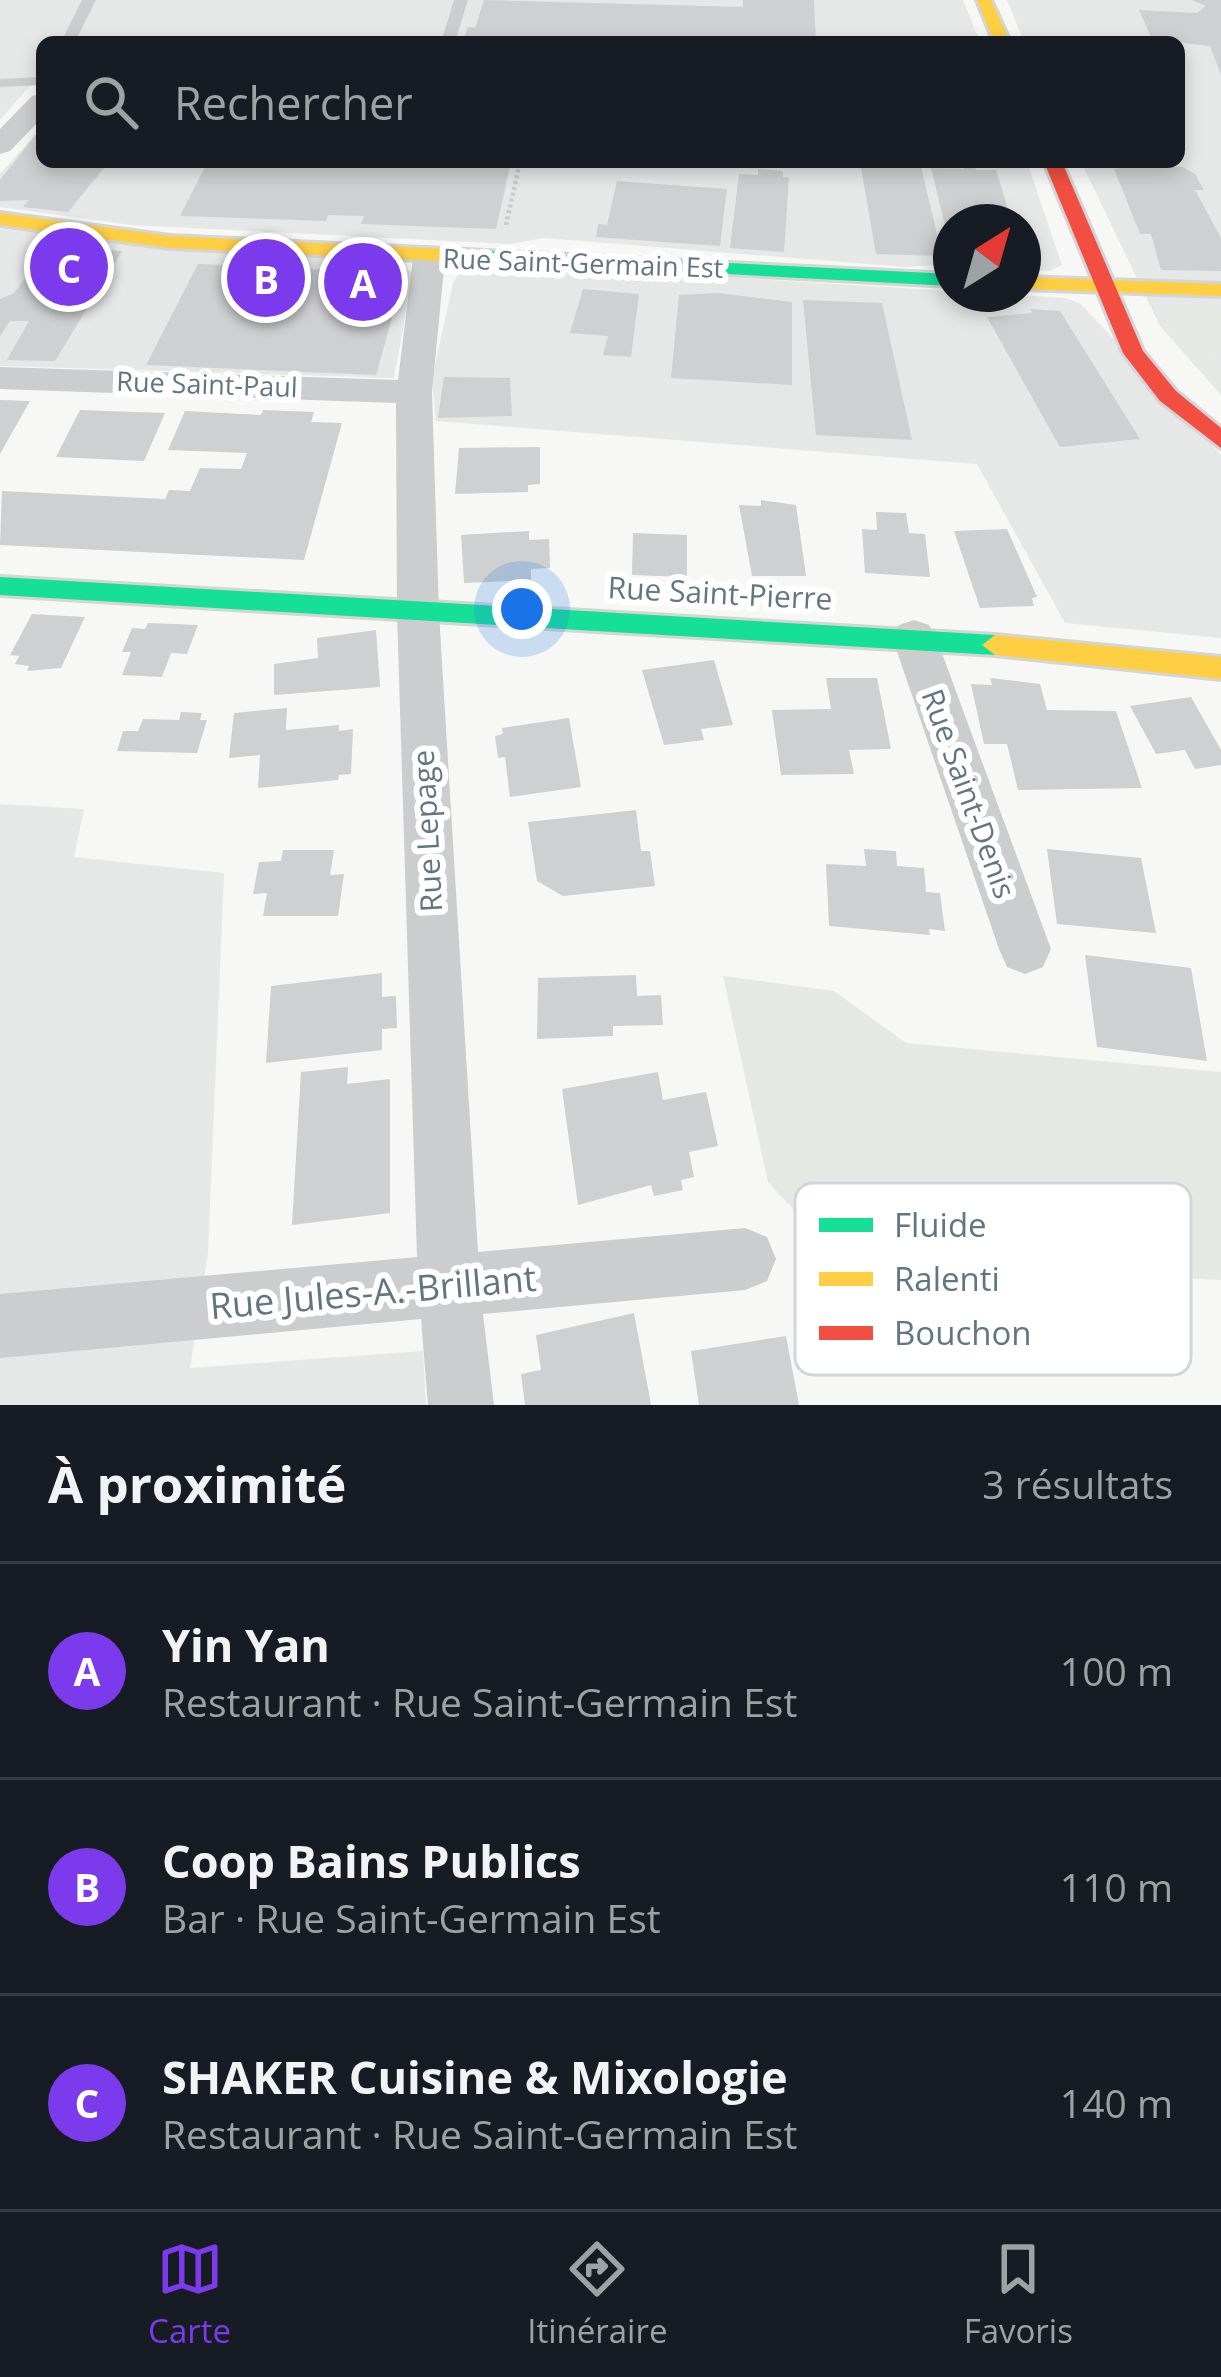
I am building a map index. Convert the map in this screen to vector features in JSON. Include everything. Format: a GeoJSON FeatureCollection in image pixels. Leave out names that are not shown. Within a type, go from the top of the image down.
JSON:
{"type":"FeatureCollection","features":[{"type":"Feature","properties":{"kind":"street"},"geometry":{"type":"LineString","coordinates":[[984,0],[999,36]]}},
{"type":"Feature","properties":{"kind":"street"},"geometry":{"type":"LineString","coordinates":[[0,145],[36,108]]}},
{"type":"Feature","properties":{"kind":"street"},"geometry":{"type":"LineString","coordinates":[[1056,168],[1133,353],[1168,396],[1221,440]]}},
{"type":"Feature","properties":{"kind":"street","name":"Rue Saint-Germain Est"},"geometry":{"type":"LineString","coordinates":[[0,219],[170,242],[933,279]]}},
{"type":"Feature","properties":{"kind":"street","name":"Rue Lepage"},"geometry":{"type":"LineString","coordinates":[[429,258],[414,392],[418,613],[449,1286],[461,1405]]}},
{"type":"Feature","properties":{"kind":"street"},"geometry":{"type":"LineString","coordinates":[[1041,284],[1221,290]]}},
{"type":"Feature","properties":{"kind":"street","name":"Rue Saint-Paul"},"geometry":{"type":"LineString","coordinates":[[0,378],[414,392]]}},
{"type":"Feature","properties":{"kind":"street","name":"Rue Saint-Pierre"},"geometry":{"type":"LineString","coordinates":[[0,586],[418,613],[914,637],[1221,668]]}},
{"type":"Feature","properties":{"kind":"street","name":"Rue Saint-Denis"},"geometry":{"type":"LineString","coordinates":[[914,637],[1025,949]]}},
{"type":"Feature","properties":{"kind":"street","name":"Rue Jules-A.-Brillant"},"geometry":{"type":"LineString","coordinates":[[0,1326],[746,1259]]}},
{"type":"Feature","properties":{"kind":"lane"},"geometry":{"type":"LineString","coordinates":[[450,36],[461,0]]}},
{"type":"Feature","properties":{"kind":"lane"},"geometry":{"type":"LineString","coordinates":[[71,36],[86,1]]}},
{"type":"Feature","properties":{"kind":"lane"},"geometry":{"type":"LineString","coordinates":[[0,83],[36,81]]}},
{"type":"Feature","properties":{"kind":"path"},"geometry":{"type":"LineString","coordinates":[[497,260],[519,168]]}},
{"type":"Feature","properties":{"kind":"shaded area"},"geometry":{"type":"Polygon","coordinates":[[[0,0],[963,0],[978,36],[36,36],[36,79],[0,120],[0,0]]]}},
{"type":"Feature","properties":{"kind":"shaded area"},"geometry":{"type":"Polygon","coordinates":[[[1007,0],[1221,0],[1221,395],[1160,326],[1084,168],[1185,168],[1185,36],[1022,36],[1007,0]]]}},
{"type":"Feature","properties":{"kind":"shaded area"},"geometry":{"type":"Polygon","coordinates":[[[36,134],[36,168],[1029,168],[1062,265],[1041,270],[1041,204],[933,204],[933,265],[905,267],[544,238],[510,244],[131,225],[0,207],[0,174],[36,134]]]}},
{"type":"Feature","properties":{"kind":"shaded area"},"geometry":{"type":"Polygon","coordinates":[[[0,229],[398,263],[413,274],[394,378],[0,366],[0,229]]]}},
{"type":"Feature","properties":{"kind":"shaded area"},"geometry":{"type":"Polygon","coordinates":[[[477,262],[933,290],[933,312],[1041,312],[1041,297],[1081,304],[1221,455],[1221,638],[1065,623],[977,464],[436,421],[432,379],[453,283],[460,271],[477,262]]]}},
{"type":"Feature","properties":{"kind":"shaded area"},"geometry":{"type":"Polygon","coordinates":[[[1221,309],[1221,355],[1204,356],[1221,379],[1221,391],[1182,351],[1166,324],[1172,314],[1221,309]]]}},
{"type":"Feature","properties":{"kind":"shaded area"},"geometry":{"type":"Polygon","coordinates":[[[0,804],[84,809],[74,857],[224,873],[208,1253],[190,1368],[423,1351],[426,1405],[0,1405],[0,804]]]}},
{"type":"Feature","properties":{"kind":"shaded area"},"geometry":{"type":"Polygon","coordinates":[[[723,976],[834,991],[906,1043],[1221,1072],[1221,1280],[1191,1278],[1191,1183],[795,1183],[795,1211],[768,1182],[723,976]]]}},
{"type":"Feature","properties":{"kind":"building"},"geometry":{"type":"Polygon","coordinates":[[[484,0],[743,7],[743,0],[814,0],[816,36],[465,36],[468,27],[475,28],[484,0]]]}},
{"type":"Feature","properties":{"kind":"building"},"geometry":{"type":"Polygon","coordinates":[[[1192,0],[1221,0],[1221,75],[1210,46],[1185,43],[1185,36],[1151,36],[1139,10],[1197,13],[1206,6],[1192,0]]]}},
{"type":"Feature","properties":{"kind":"building"},"geometry":{"type":"Polygon","coordinates":[[[36,135],[36,168],[104,168],[68,212],[23,207],[29,200],[0,201],[0,180],[36,135]]]}},
{"type":"Feature","properties":{"kind":"building"},"geometry":{"type":"Polygon","coordinates":[[[204,168],[510,168],[496,229],[361,224],[364,216],[328,215],[326,221],[180,216],[204,168]]]}},
{"type":"Feature","properties":{"kind":"building"},"geometry":{"type":"Polygon","coordinates":[[[861,168],[921,168],[933,218],[933,256],[876,254],[861,168]]]}},
{"type":"Feature","properties":{"kind":"building"},"geometry":{"type":"Polygon","coordinates":[[[931,168],[996,170],[1006,204],[940,204],[931,168]]]}},
{"type":"Feature","properties":{"kind":"building"},"geometry":{"type":"Polygon","coordinates":[[[1185,168],[1195,174],[1204,190],[1195,190],[1221,238],[1221,271],[1161,270],[1151,234],[1140,234],[1114,169],[1185,168]]]}},
{"type":"Feature","properties":{"kind":"building"},"geometry":{"type":"Polygon","coordinates":[[[758,169],[783,171],[783,177],[789,178],[784,252],[730,248],[739,174],[758,175],[758,169]]]}},
{"type":"Feature","properties":{"kind":"building"},"geometry":{"type":"Polygon","coordinates":[[[617,181],[727,189],[720,246],[596,237],[598,224],[607,225],[617,181]]]}},
{"type":"Feature","properties":{"kind":"building"},"geometry":{"type":"Polygon","coordinates":[[[70,247],[122,251],[55,361],[7,360],[29,321],[10,321],[0,336],[0,299],[14,293],[45,251],[70,247]]]}},
{"type":"Feature","properties":{"kind":"building"},"geometry":{"type":"Polygon","coordinates":[[[198,264],[382,272],[388,282],[375,294],[369,313],[393,314],[376,375],[146,365],[198,264]]]}},
{"type":"Feature","properties":{"kind":"building"},"geometry":{"type":"Polygon","coordinates":[[[583,289],[639,294],[631,357],[603,355],[608,336],[570,333],[583,289]]]}},
{"type":"Feature","properties":{"kind":"building"},"geometry":{"type":"Polygon","coordinates":[[[717,293],[792,302],[792,385],[671,378],[679,295],[717,293]]]}},
{"type":"Feature","properties":{"kind":"building"},"geometry":{"type":"Polygon","coordinates":[[[803,300],[882,303],[912,440],[816,435],[803,300]]]}},
{"type":"Feature","properties":{"kind":"building"},"geometry":{"type":"Polygon","coordinates":[[[1060,311],[1140,439],[1060,447],[987,317],[1060,311]]]}},
{"type":"Feature","properties":{"kind":"building"},"geometry":{"type":"Polygon","coordinates":[[[444,377],[510,378],[512,416],[438,418],[444,377]]]}},
{"type":"Feature","properties":{"kind":"building"},"geometry":{"type":"Polygon","coordinates":[[[0,400],[30,401],[0,454],[0,400]]]}},
{"type":"Feature","properties":{"kind":"building"},"geometry":{"type":"Polygon","coordinates":[[[80,410],[165,413],[144,461],[56,457],[80,410]]]}},
{"type":"Feature","properties":{"kind":"building"},"geometry":{"type":"Polygon","coordinates":[[[263,410],[314,412],[311,422],[342,423],[304,560],[0,545],[2,491],[165,499],[169,490],[190,491],[200,468],[241,469],[247,453],[168,450],[185,411],[261,415],[263,410]]]}},
{"type":"Feature","properties":{"kind":"building"},"geometry":{"type":"Polygon","coordinates":[[[540,447],[540,484],[528,485],[528,492],[455,494],[459,448],[540,447]]]}},
{"type":"Feature","properties":{"kind":"building"},"geometry":{"type":"Polygon","coordinates":[[[761,500],[796,505],[806,576],[752,576],[739,505],[761,506],[761,500]]]}},
{"type":"Feature","properties":{"kind":"building"},"geometry":{"type":"Polygon","coordinates":[[[876,512],[906,513],[909,533],[925,534],[930,577],[865,573],[862,529],[877,530],[876,512]]]}},
{"type":"Feature","properties":{"kind":"building"},"geometry":{"type":"Polygon","coordinates":[[[1007,529],[1037,597],[1032,598],[1034,606],[980,608],[954,531],[1007,529]]]}},
{"type":"Feature","properties":{"kind":"building"},"geometry":{"type":"Polygon","coordinates":[[[529,531],[529,540],[549,539],[550,568],[531,569],[531,580],[464,583],[461,535],[529,531]]]}},
{"type":"Feature","properties":{"kind":"building"},"geometry":{"type":"Polygon","coordinates":[[[633,533],[687,535],[687,577],[632,575],[633,533]]]}},
{"type":"Feature","properties":{"kind":"building"},"geometry":{"type":"Polygon","coordinates":[[[32,614],[85,617],[61,668],[27,671],[29,666],[15,664],[19,656],[10,655],[32,614]]]}},
{"type":"Feature","properties":{"kind":"building"},"geometry":{"type":"Polygon","coordinates":[[[148,623],[198,625],[187,654],[171,653],[162,677],[122,675],[131,652],[122,652],[132,628],[145,629],[148,623]]]}},
{"type":"Feature","properties":{"kind":"building"},"geometry":{"type":"Polygon","coordinates":[[[376,630],[380,687],[274,695],[274,664],[318,658],[317,638],[376,630]]]}},
{"type":"Feature","properties":{"kind":"building"},"geometry":{"type":"Polygon","coordinates":[[[714,660],[733,725],[701,729],[704,740],[664,745],[642,670],[714,660]]]}},
{"type":"Feature","properties":{"kind":"building"},"geometry":{"type":"Polygon","coordinates":[[[826,678],[877,678],[891,749],[849,750],[854,774],[781,775],[772,710],[831,709],[826,678]]]}},
{"type":"Feature","properties":{"kind":"building"},"geometry":{"type":"Polygon","coordinates":[[[990,678],[1040,684],[1047,710],[1116,711],[1142,788],[1018,790],[1007,744],[984,744],[971,684],[992,685],[990,678]]]}},
{"type":"Feature","properties":{"kind":"building"},"geometry":{"type":"Polygon","coordinates":[[[1191,697],[1221,750],[1221,765],[1195,769],[1185,750],[1156,754],[1130,706],[1191,697]]]}},
{"type":"Feature","properties":{"kind":"building"},"geometry":{"type":"Polygon","coordinates":[[[287,708],[286,730],[339,725],[339,731],[353,729],[351,774],[339,775],[338,780],[258,788],[260,755],[229,758],[234,713],[287,708]]]}},
{"type":"Feature","properties":{"kind":"building"},"geometry":{"type":"Polygon","coordinates":[[[181,712],[202,713],[200,720],[207,720],[197,753],[117,751],[123,731],[138,731],[143,719],[179,720],[181,712]]]}},
{"type":"Feature","properties":{"kind":"building"},"geometry":{"type":"Polygon","coordinates":[[[569,718],[581,787],[510,797],[505,757],[498,758],[495,736],[503,734],[502,728],[569,718]]]}},
{"type":"Feature","properties":{"kind":"building"},"geometry":{"type":"Polygon","coordinates":[[[636,810],[641,851],[650,851],[655,886],[563,896],[537,881],[528,822],[636,810]]]}},
{"type":"Feature","properties":{"kind":"building"},"geometry":{"type":"Polygon","coordinates":[[[864,849],[896,851],[897,866],[924,868],[926,892],[940,893],[945,931],[929,929],[930,935],[829,926],[826,864],[866,866],[864,849]]]}},
{"type":"Feature","properties":{"kind":"building"},"geometry":{"type":"Polygon","coordinates":[[[1047,849],[1141,858],[1156,933],[1057,924],[1047,849]]]}},
{"type":"Feature","properties":{"kind":"building"},"geometry":{"type":"Polygon","coordinates":[[[283,850],[334,850],[330,875],[344,874],[338,916],[263,916],[267,893],[253,894],[259,862],[281,861],[283,850]]]}},
{"type":"Feature","properties":{"kind":"building"},"geometry":{"type":"Polygon","coordinates":[[[1085,955],[1191,968],[1207,1061],[1097,1047],[1085,955]]]}},
{"type":"Feature","properties":{"kind":"building"},"geometry":{"type":"Polygon","coordinates":[[[382,973],[382,997],[396,996],[397,1028],[382,1029],[382,1050],[266,1063],[271,986],[382,973]]]}},
{"type":"Feature","properties":{"kind":"building"},"geometry":{"type":"Polygon","coordinates":[[[636,975],[637,996],[661,995],[663,1025],[613,1026],[613,1036],[537,1039],[538,978],[636,975]]]}},
{"type":"Feature","properties":{"kind":"building"},"geometry":{"type":"Polygon","coordinates":[[[348,1067],[347,1084],[390,1079],[390,1213],[292,1225],[301,1072],[348,1067]]]}},
{"type":"Feature","properties":{"kind":"building"},"geometry":{"type":"Polygon","coordinates":[[[658,1072],[663,1100],[706,1092],[718,1146],[689,1152],[694,1177],[681,1180],[683,1190],[654,1196],[651,1185],[578,1205],[562,1089],[658,1072]]]}},
{"type":"Feature","properties":{"kind":"building"},"geometry":{"type":"Polygon","coordinates":[[[634,1313],[651,1405],[525,1405],[521,1374],[541,1370],[536,1335],[634,1313]]]}},
{"type":"Feature","properties":{"kind":"building"},"geometry":{"type":"Polygon","coordinates":[[[786,1336],[799,1405],[699,1405],[691,1351],[786,1336]]]}},
{"type":"Feature","properties":{"kind":"traffic: fast"},"geometry":{"type":"LineString","coordinates":[[466,256],[933,279]]}},
{"type":"Feature","properties":{"kind":"traffic: fast"},"geometry":{"type":"LineString","coordinates":[[0,586],[995,645]]}},
{"type":"Feature","properties":{"kind":"traffic: slow"},"geometry":{"type":"LineString","coordinates":[[984,0],[999,36]]}},
{"type":"Feature","properties":{"kind":"traffic: slow"},"geometry":{"type":"LineString","coordinates":[[0,219],[170,242],[466,256]]}},
{"type":"Feature","properties":{"kind":"traffic: slow"},"geometry":{"type":"LineString","coordinates":[[1041,284],[1221,290]]}},
{"type":"Feature","properties":{"kind":"traffic: slow"},"geometry":{"type":"LineString","coordinates":[[995,645],[1221,668]]}},
{"type":"Feature","properties":{"kind":"traffic: jam"},"geometry":{"type":"LineString","coordinates":[[1056,168],[1133,353],[1168,396],[1221,440]]}},
{"type":"Feature","properties":{"kind":"place","name":"SHAKER Cuisine & Mixologie"},"geometry":{"type":"Point","coordinates":[69,267]}},
{"type":"Feature","properties":{"kind":"place","name":"Coop Bains Publics"},"geometry":{"type":"Point","coordinates":[266,278]}},
{"type":"Feature","properties":{"kind":"place","name":"Yin Yan"},"geometry":{"type":"Point","coordinates":[363,282]}}]}
